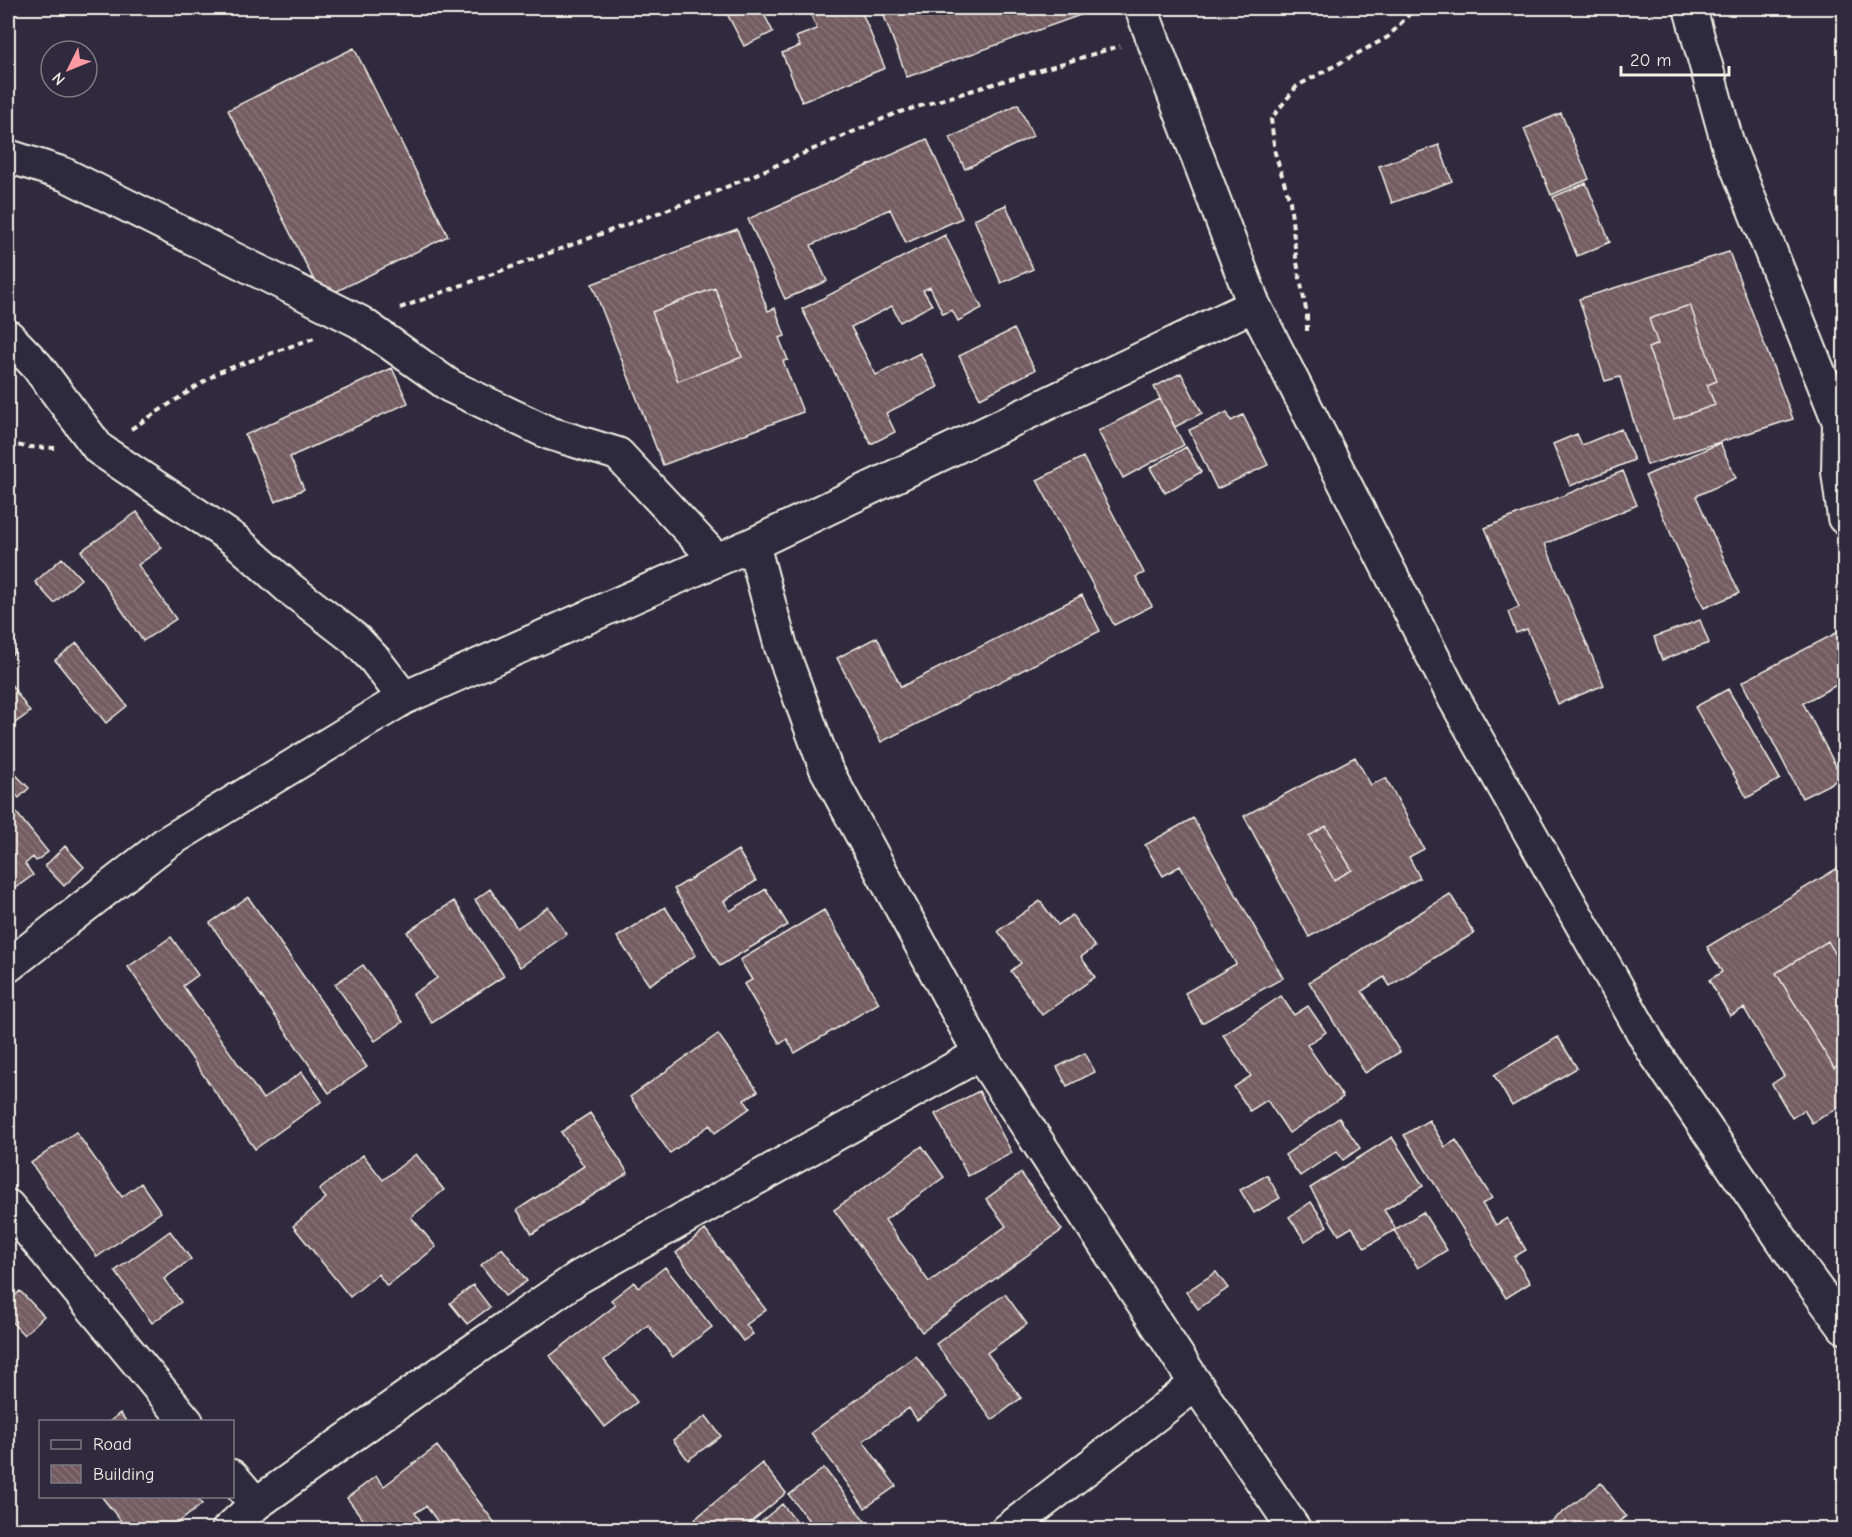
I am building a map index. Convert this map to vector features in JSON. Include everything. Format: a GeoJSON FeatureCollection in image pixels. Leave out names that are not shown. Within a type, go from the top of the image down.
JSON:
{"type":"FeatureCollection","features":[{"type":"Feature","properties":{"kind":"street"},"geometry":{"type":"LineString","coordinates":[[1142,8],[1254,305],[1455,700],[1652,1049],[1804,1272],[1845,1327]]}},
{"type":"Feature","properties":{"kind":"street"},"geometry":{"type":"LineString","coordinates":[[1690,8],[1728,145],[1839,422],[1838,472],[1845,518]]}},
{"type":"Feature","properties":{"kind":"street"},"geometry":{"type":"LineString","coordinates":[[8,156],[64,174],[360,322],[450,386],[549,433],[618,454],[717,560]]}},
{"type":"Feature","properties":{"kind":"street"},"geometry":{"type":"LineString","coordinates":[[8,966],[166,843],[404,698],[753,544],[1254,305]]}},
{"type":"Feature","properties":{"kind":"street"},"geometry":{"type":"LineString","coordinates":[[8,336],[37,366],[99,449],[235,540],[313,608],[355,639],[375,660],[404,698]]}},
{"type":"Feature","properties":{"kind":"street"},"geometry":{"type":"LineString","coordinates":[[753,544],[781,647],[826,769],[980,1054],[1196,1384],[1295,1530]]}},
{"type":"Feature","properties":{"kind":"street"},"geometry":{"type":"LineString","coordinates":[[228,1530],[256,1504],[579,1277],[980,1054]]}},
{"type":"Feature","properties":{"kind":"street"},"geometry":{"type":"LineString","coordinates":[[8,1206],[185,1420]]}},
{"type":"Feature","properties":{"kind":"street"},"geometry":{"type":"LineString","coordinates":[[1007,1530],[1196,1384]]}},
{"type":"Feature","properties":{"kind":"street"},"geometry":{"type":"LineString","coordinates":[[234,1478],[256,1504]]}},
{"type":"Feature","properties":{"kind":"path"},"geometry":{"type":"LineString","coordinates":[[1292,379],[1306,353],[1307,315],[1296,257],[1290,201],[1275,153],[1271,119],[1297,86],[1388,37],[1415,8]]}},
{"type":"Feature","properties":{"kind":"path"},"geometry":{"type":"LineString","coordinates":[[99,449],[219,372],[715,192],[894,114],[1152,36]]}},
{"type":"Feature","properties":{"kind":"building"},"geometry":{"type":"Polygon","coordinates":[[[724,8],[761,8],[773,32],[744,46],[724,8]]]}},
{"type":"Feature","properties":{"kind":"building"},"geometry":{"type":"Polygon","coordinates":[[[808,8],[860,8],[885,68],[802,102],[782,53],[800,46],[796,37],[817,29],[808,8]]]}},
{"type":"Feature","properties":{"kind":"building"},"geometry":{"type":"Polygon","coordinates":[[[881,8],[926,8],[930,18],[958,8],[1100,8],[907,77],[881,8]]]}},
{"type":"Feature","properties":{"kind":"building"},"geometry":{"type":"Polygon","coordinates":[[[354,48],[448,236],[323,298],[228,110],[354,48]]]}},
{"type":"Feature","properties":{"kind":"building"},"geometry":{"type":"Polygon","coordinates":[[[1018,104],[1033,136],[965,169],[950,138],[1018,104]]]}},
{"type":"Feature","properties":{"kind":"building"},"geometry":{"type":"Polygon","coordinates":[[[1561,113],[1589,179],[1551,195],[1524,129],[1561,113]]]}},
{"type":"Feature","properties":{"kind":"building"},"geometry":{"type":"Polygon","coordinates":[[[927,139],[962,218],[906,243],[890,209],[811,245],[827,281],[785,299],[748,219],[927,139]]]}},
{"type":"Feature","properties":{"kind":"building"},"geometry":{"type":"Polygon","coordinates":[[[1439,145],[1452,181],[1392,203],[1379,166],[1439,145]]]}},
{"type":"Feature","properties":{"kind":"building"},"geometry":{"type":"Polygon","coordinates":[[[1586,183],[1610,242],[1577,256],[1553,197],[1586,183]]]}},
{"type":"Feature","properties":{"kind":"building"},"geometry":{"type":"Polygon","coordinates":[[[1006,205],[1033,269],[1001,283],[974,219],[1006,205]]]}},
{"type":"Feature","properties":{"kind":"building"},"geometry":{"type":"Polygon","coordinates":[[[737,229],[768,311],[775,308],[785,336],[779,338],[788,360],[783,361],[803,412],[663,465],[592,284],[737,229]],[[715,288],[652,312],[678,381],[742,357],[715,288]]]}},
{"type":"Feature","properties":{"kind":"building"},"geometry":{"type":"Polygon","coordinates":[[[945,235],[982,308],[958,321],[952,310],[943,314],[930,287],[923,290],[932,305],[900,322],[892,306],[851,327],[876,375],[920,353],[938,387],[886,413],[895,432],[871,444],[802,309],[945,235]]]}},
{"type":"Feature","properties":{"kind":"building"},"geometry":{"type":"Polygon","coordinates":[[[1729,252],[1793,419],[1647,465],[1620,377],[1605,381],[1579,299],[1729,252]],[[1690,305],[1649,319],[1658,344],[1648,348],[1674,419],[1715,405],[1707,385],[1717,381],[1690,305]]]}},
{"type":"Feature","properties":{"kind":"building"},"geometry":{"type":"Polygon","coordinates":[[[715,288],[742,357],[678,381],[652,312],[715,288]]]}},
{"type":"Feature","properties":{"kind":"building"},"geometry":{"type":"Polygon","coordinates":[[[1690,305],[1717,381],[1707,385],[1715,405],[1674,419],[1648,348],[1658,344],[1649,319],[1690,305]]]}},
{"type":"Feature","properties":{"kind":"building"},"geometry":{"type":"Polygon","coordinates":[[[1014,329],[1035,370],[980,398],[959,356],[1014,329]]]}},
{"type":"Feature","properties":{"kind":"building"},"geometry":{"type":"Polygon","coordinates":[[[392,368],[408,403],[290,457],[304,489],[275,502],[245,435],[392,368]]]}},
{"type":"Feature","properties":{"kind":"building"},"geometry":{"type":"Polygon","coordinates":[[[1181,373],[1202,413],[1175,427],[1154,387],[1181,373]]]}},
{"type":"Feature","properties":{"kind":"building"},"geometry":{"type":"Polygon","coordinates":[[[1160,399],[1184,445],[1123,478],[1098,431],[1160,399]]]}},
{"type":"Feature","properties":{"kind":"building"},"geometry":{"type":"Polygon","coordinates":[[[1227,412],[1231,421],[1243,415],[1268,465],[1217,489],[1189,430],[1227,412]]]}},
{"type":"Feature","properties":{"kind":"building"},"geometry":{"type":"Polygon","coordinates":[[[1621,429],[1634,460],[1570,486],[1553,444],[1577,434],[1582,445],[1621,429]]]}},
{"type":"Feature","properties":{"kind":"building"},"geometry":{"type":"Polygon","coordinates":[[[1720,443],[1736,478],[1696,496],[1739,593],[1704,608],[1645,476],[1720,443]]]}},
{"type":"Feature","properties":{"kind":"building"},"geometry":{"type":"Polygon","coordinates":[[[1186,447],[1201,472],[1165,493],[1150,468],[1186,447]]]}},
{"type":"Feature","properties":{"kind":"building"},"geometry":{"type":"Polygon","coordinates":[[[1083,457],[1144,573],[1136,577],[1152,606],[1114,625],[1037,480],[1083,457]]]}},
{"type":"Feature","properties":{"kind":"building"},"geometry":{"type":"Polygon","coordinates":[[[1623,471],[1637,505],[1545,544],[1604,685],[1558,704],[1527,629],[1516,633],[1508,612],[1519,607],[1485,528],[1623,471]]]}},
{"type":"Feature","properties":{"kind":"building"},"geometry":{"type":"Polygon","coordinates":[[[137,512],[162,548],[138,565],[176,619],[143,641],[81,551],[137,512]]]}},
{"type":"Feature","properties":{"kind":"building"},"geometry":{"type":"Polygon","coordinates":[[[62,558],[81,579],[54,603],[35,582],[62,558]]]}},
{"type":"Feature","properties":{"kind":"building"},"geometry":{"type":"Polygon","coordinates":[[[1082,595],[1100,631],[881,742],[837,658],[877,637],[901,687],[1082,595]]]}},
{"type":"Feature","properties":{"kind":"building"},"geometry":{"type":"Polygon","coordinates":[[[1700,620],[1709,643],[1662,660],[1654,637],[1700,620]]]}},
{"type":"Feature","properties":{"kind":"building"},"geometry":{"type":"Polygon","coordinates":[[[1840,631],[1844,641],[1844,681],[1803,703],[1842,778],[1802,798],[1742,682],[1840,631]]]}},
{"type":"Feature","properties":{"kind":"building"},"geometry":{"type":"Polygon","coordinates":[[[8,642],[15,652],[8,657],[8,642]]]}},
{"type":"Feature","properties":{"kind":"building"},"geometry":{"type":"Polygon","coordinates":[[[77,643],[127,706],[106,723],[55,660],[77,643]]]}},
{"type":"Feature","properties":{"kind":"building"},"geometry":{"type":"Polygon","coordinates":[[[8,680],[30,712],[8,728],[8,680]]]}},
{"type":"Feature","properties":{"kind":"building"},"geometry":{"type":"Polygon","coordinates":[[[1728,689],[1780,779],[1747,798],[1695,707],[1728,689]]]}},
{"type":"Feature","properties":{"kind":"building"},"geometry":{"type":"Polygon","coordinates":[[[1355,757],[1371,785],[1386,778],[1424,849],[1409,857],[1420,878],[1309,937],[1244,816],[1355,757]],[[1326,826],[1309,836],[1334,880],[1352,870],[1326,826]]]}},
{"type":"Feature","properties":{"kind":"building"},"geometry":{"type":"Polygon","coordinates":[[[14,773],[29,788],[19,798],[8,786],[8,780],[14,773]]]}},
{"type":"Feature","properties":{"kind":"building"},"geometry":{"type":"Polygon","coordinates":[[[11,806],[48,852],[36,861],[33,857],[25,864],[33,875],[14,889],[8,881],[8,809],[11,806]]]}},
{"type":"Feature","properties":{"kind":"building"},"geometry":{"type":"Polygon","coordinates":[[[1193,818],[1283,978],[1202,1023],[1185,993],[1236,964],[1180,866],[1163,876],[1145,845],[1193,818]]]}},
{"type":"Feature","properties":{"kind":"building"},"geometry":{"type":"Polygon","coordinates":[[[1326,826],[1352,870],[1334,880],[1309,836],[1326,826]]]}},
{"type":"Feature","properties":{"kind":"building"},"geometry":{"type":"Polygon","coordinates":[[[65,846],[84,867],[64,886],[45,866],[65,846]]]}},
{"type":"Feature","properties":{"kind":"building"},"geometry":{"type":"Polygon","coordinates":[[[738,850],[756,881],[724,901],[730,911],[766,889],[788,925],[720,966],[674,889],[738,850]]]}},
{"type":"Feature","properties":{"kind":"building"},"geometry":{"type":"Polygon","coordinates":[[[1841,866],[1844,872],[1844,969],[1828,941],[1776,973],[1834,1068],[1844,1062],[1844,1104],[1812,1123],[1804,1110],[1792,1118],[1772,1084],[1784,1076],[1744,1008],[1730,1016],[1709,980],[1722,972],[1707,947],[1841,866]]]}},
{"type":"Feature","properties":{"kind":"building"},"geometry":{"type":"Polygon","coordinates":[[[490,889],[517,928],[548,907],[567,934],[520,967],[475,900],[490,889]]]}},
{"type":"Feature","properties":{"kind":"building"},"geometry":{"type":"Polygon","coordinates":[[[1450,894],[1474,933],[1390,986],[1384,977],[1362,991],[1400,1052],[1365,1073],[1309,982],[1450,894]]]}},
{"type":"Feature","properties":{"kind":"building"},"geometry":{"type":"Polygon","coordinates":[[[248,897],[367,1067],[329,1093],[210,923],[248,897]]]}},
{"type":"Feature","properties":{"kind":"building"},"geometry":{"type":"Polygon","coordinates":[[[454,901],[504,976],[432,1023],[413,994],[437,978],[407,932],[454,901]]]}},
{"type":"Feature","properties":{"kind":"building"},"geometry":{"type":"Polygon","coordinates":[[[1040,901],[1058,925],[1072,915],[1095,947],[1081,957],[1095,977],[1042,1015],[1011,971],[1021,963],[998,931],[1040,901]]]}},
{"type":"Feature","properties":{"kind":"building"},"geometry":{"type":"Polygon","coordinates":[[[665,907],[696,955],[649,985],[617,937],[665,907]]]}},
{"type":"Feature","properties":{"kind":"building"},"geometry":{"type":"Polygon","coordinates":[[[824,910],[879,1003],[795,1053],[787,1039],[780,1044],[744,984],[752,980],[740,960],[824,910]]]}},
{"type":"Feature","properties":{"kind":"building"},"geometry":{"type":"Polygon","coordinates":[[[171,937],[198,975],[183,986],[263,1099],[302,1072],[322,1101],[255,1149],[128,967],[171,937]]]}},
{"type":"Feature","properties":{"kind":"building"},"geometry":{"type":"Polygon","coordinates":[[[1828,941],[1844,969],[1844,1062],[1834,1068],[1776,973],[1828,941]]]}},
{"type":"Feature","properties":{"kind":"building"},"geometry":{"type":"Polygon","coordinates":[[[363,965],[403,1022],[375,1041],[335,984],[363,965]]]}},
{"type":"Feature","properties":{"kind":"building"},"geometry":{"type":"Polygon","coordinates":[[[1281,996],[1294,1015],[1308,1006],[1326,1032],[1307,1045],[1343,1097],[1289,1133],[1267,1100],[1250,1111],[1234,1087],[1251,1076],[1223,1035],[1281,996]]]}},
{"type":"Feature","properties":{"kind":"building"},"geometry":{"type":"Polygon","coordinates":[[[718,1034],[758,1091],[744,1100],[750,1108],[715,1133],[710,1125],[670,1153],[630,1097],[718,1034]]]}},
{"type":"Feature","properties":{"kind":"building"},"geometry":{"type":"Polygon","coordinates":[[[1558,1037],[1577,1068],[1512,1106],[1494,1075],[1558,1037]]]}},
{"type":"Feature","properties":{"kind":"building"},"geometry":{"type":"Polygon","coordinates":[[[1085,1053],[1095,1072],[1067,1086],[1057,1067],[1085,1053]]]}},
{"type":"Feature","properties":{"kind":"building"},"geometry":{"type":"Polygon","coordinates":[[[979,1091],[1012,1153],[968,1176],[935,1114],[979,1091]]]}},
{"type":"Feature","properties":{"kind":"building"},"geometry":{"type":"Polygon","coordinates":[[[590,1113],[628,1173],[532,1234],[517,1210],[584,1166],[561,1132],[590,1113]]]}},
{"type":"Feature","properties":{"kind":"building"},"geometry":{"type":"Polygon","coordinates":[[[1339,1118],[1360,1148],[1343,1160],[1337,1151],[1300,1176],[1285,1155],[1339,1118]]]}},
{"type":"Feature","properties":{"kind":"building"},"geometry":{"type":"Polygon","coordinates":[[[1429,1120],[1445,1147],[1456,1140],[1492,1198],[1482,1204],[1496,1225],[1507,1218],[1526,1250],[1514,1257],[1530,1283],[1506,1298],[1404,1135],[1429,1120]]]}},
{"type":"Feature","properties":{"kind":"building"},"geometry":{"type":"Polygon","coordinates":[[[76,1132],[122,1197],[141,1183],[161,1212],[97,1257],[31,1163],[76,1132]]]}},
{"type":"Feature","properties":{"kind":"building"},"geometry":{"type":"Polygon","coordinates":[[[1392,1137],[1423,1186],[1384,1210],[1396,1229],[1365,1248],[1352,1227],[1339,1235],[1310,1188],[1392,1137]]]}},
{"type":"Feature","properties":{"kind":"building"},"geometry":{"type":"Polygon","coordinates":[[[922,1146],[944,1177],[885,1220],[929,1282],[1006,1226],[986,1199],[1021,1173],[1062,1230],[922,1332],[834,1210],[922,1146]]]}},
{"type":"Feature","properties":{"kind":"building"},"geometry":{"type":"Polygon","coordinates":[[[416,1154],[444,1190],[411,1217],[436,1247],[387,1286],[378,1274],[350,1297],[293,1226],[326,1198],[319,1190],[363,1155],[383,1180],[416,1154]]]}},
{"type":"Feature","properties":{"kind":"building"},"geometry":{"type":"Polygon","coordinates":[[[1267,1175],[1280,1198],[1254,1213],[1240,1190],[1267,1175]]]}},
{"type":"Feature","properties":{"kind":"building"},"geometry":{"type":"Polygon","coordinates":[[[1311,1202],[1327,1226],[1305,1241],[1289,1217],[1311,1202]]]}},
{"type":"Feature","properties":{"kind":"building"},"geometry":{"type":"Polygon","coordinates":[[[1423,1212],[1447,1250],[1418,1268],[1394,1230],[1423,1212]]]}},
{"type":"Feature","properties":{"kind":"building"},"geometry":{"type":"Polygon","coordinates":[[[705,1230],[766,1310],[746,1325],[753,1334],[743,1341],[676,1253],[705,1230]]]}},
{"type":"Feature","properties":{"kind":"building"},"geometry":{"type":"Polygon","coordinates":[[[170,1231],[191,1259],[164,1279],[181,1302],[152,1323],[115,1271],[170,1231]]]}},
{"type":"Feature","properties":{"kind":"building"},"geometry":{"type":"Polygon","coordinates":[[[502,1248],[527,1281],[505,1296],[481,1265],[502,1248]]]}},
{"type":"Feature","properties":{"kind":"building"},"geometry":{"type":"Polygon","coordinates":[[[665,1267],[712,1327],[673,1357],[648,1325],[604,1360],[637,1402],[605,1427],[550,1356],[616,1305],[611,1300],[634,1282],[638,1288],[665,1267]]]}},
{"type":"Feature","properties":{"kind":"building"},"geometry":{"type":"Polygon","coordinates":[[[1216,1272],[1228,1288],[1198,1309],[1186,1292],[1216,1272]]]}},
{"type":"Feature","properties":{"kind":"building"},"geometry":{"type":"Polygon","coordinates":[[[473,1285],[490,1307],[467,1324],[450,1303],[473,1285]]]}},
{"type":"Feature","properties":{"kind":"building"},"geometry":{"type":"Polygon","coordinates":[[[20,1291],[44,1316],[24,1335],[8,1318],[8,1302],[20,1291]]]}},
{"type":"Feature","properties":{"kind":"building"},"geometry":{"type":"Polygon","coordinates":[[[1005,1294],[1027,1324],[987,1353],[1021,1398],[992,1420],[936,1344],[1005,1294]]]}},
{"type":"Feature","properties":{"kind":"building"},"geometry":{"type":"Polygon","coordinates":[[[916,1356],[947,1397],[917,1420],[909,1408],[863,1441],[896,1486],[865,1508],[811,1433],[916,1356]]]}},
{"type":"Feature","properties":{"kind":"building"},"geometry":{"type":"Polygon","coordinates":[[[120,1413],[125,1420],[111,1420],[120,1413]]]}},
{"type":"Feature","properties":{"kind":"building"},"geometry":{"type":"Polygon","coordinates":[[[706,1416],[721,1436],[688,1460],[673,1440],[706,1416]]]}},
{"type":"Feature","properties":{"kind":"building"},"geometry":{"type":"Polygon","coordinates":[[[437,1446],[500,1530],[444,1530],[426,1506],[415,1513],[423,1525],[417,1530],[371,1530],[347,1498],[376,1476],[384,1486],[437,1446]]]}},
{"type":"Feature","properties":{"kind":"building"},"geometry":{"type":"Polygon","coordinates":[[[762,1463],[786,1493],[745,1527],[747,1530],[703,1530],[695,1519],[762,1463]]]}},
{"type":"Feature","properties":{"kind":"building"},"geometry":{"type":"Polygon","coordinates":[[[824,1468],[872,1530],[816,1530],[789,1495],[824,1468]]]}},
{"type":"Feature","properties":{"kind":"building"},"geometry":{"type":"Polygon","coordinates":[[[1601,1483],[1626,1516],[1608,1530],[1540,1530],[1601,1483]]]}},
{"type":"Feature","properties":{"kind":"building"},"geometry":{"type":"Polygon","coordinates":[[[103,1498],[198,1498],[202,1504],[169,1530],[128,1530],[103,1498]]]}},
{"type":"Feature","properties":{"kind":"building"},"geometry":{"type":"Polygon","coordinates":[[[782,1504],[803,1530],[751,1530],[782,1504]]]}},
{"type":"Feature","properties":{"kind":"building"},"geometry":{"type":"Polygon","coordinates":[[[678,1520],[684,1530],[664,1530],[678,1520]]]}}]}
